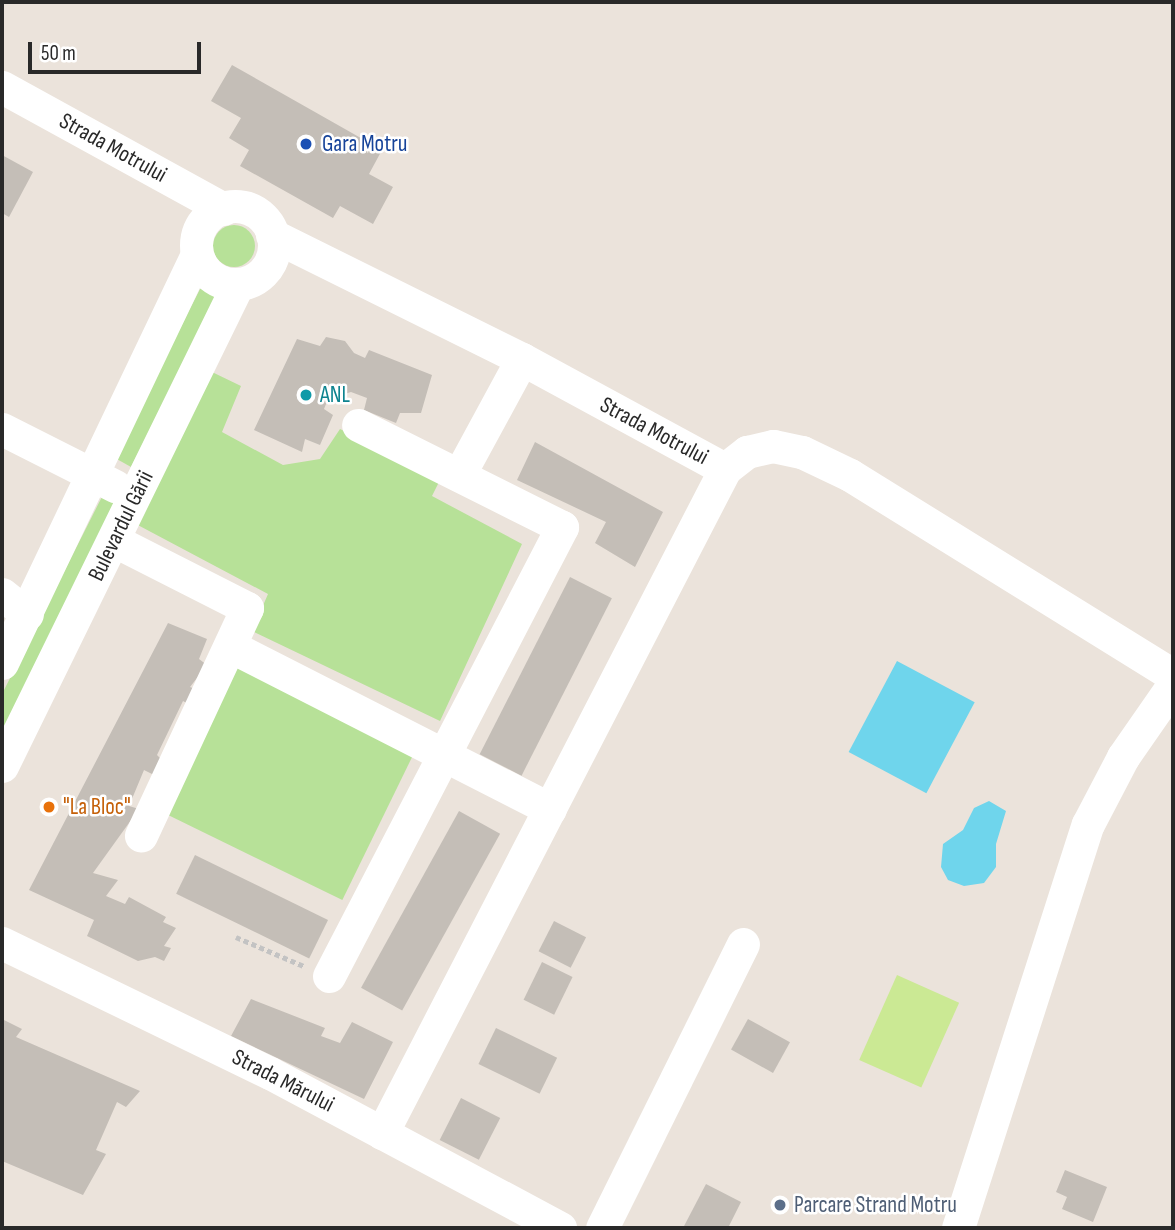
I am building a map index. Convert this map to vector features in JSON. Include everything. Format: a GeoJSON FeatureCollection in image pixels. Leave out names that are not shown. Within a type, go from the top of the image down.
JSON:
{"type":"FeatureCollection","features":[{"type":"Feature","properties":{"kind":"street","name":"Strada Motrului"},"geometry":{"type":"LineString","coordinates":[[2,87],[224,209]]}},
{"type":"Feature","properties":{"kind":"street"},"geometry":{"type":"LineString","coordinates":[[246,208],[258,214],[272,235],[273,257],[263,273],[238,284],[218,281],[205,271],[197,255],[202,224],[224,209],[246,208]]}},
{"type":"Feature","properties":{"kind":"street","name":"Strada Motrului"},"geometry":{"type":"LineString","coordinates":[[272,235],[522,359],[725,469],[747,452],[773,446],[802,452],[850,475],[1173,675]]}},
{"type":"Feature","properties":{"kind":"street","name":"Bulevardul Gării"},"geometry":{"type":"LineString","coordinates":[[2,663],[95,475],[197,255]]}},
{"type":"Feature","properties":{"kind":"street","name":"Bulevardul Gării"},"geometry":{"type":"LineString","coordinates":[[2,766],[115,541],[238,284]]}},
{"type":"Feature","properties":{"kind":"street"},"geometry":{"type":"LineString","coordinates":[[459,475],[522,359]]}},
{"type":"Feature","properties":{"kind":"street"},"geometry":{"type":"LineString","coordinates":[[329,976],[562,527],[358,425]]}},
{"type":"Feature","properties":{"kind":"street"},"geometry":{"type":"LineString","coordinates":[[2,429],[136,496]]}},
{"type":"Feature","properties":{"kind":"street"},"geometry":{"type":"LineString","coordinates":[[382,1133],[725,469]]}},
{"type":"Feature","properties":{"kind":"street"},"geometry":{"type":"LineString","coordinates":[[115,541],[247,608],[141,835]]}},
{"type":"Feature","properties":{"kind":"street"},"geometry":{"type":"LineString","coordinates":[[2,594],[27,614]]}},
{"type":"Feature","properties":{"kind":"street"},"geometry":{"type":"LineString","coordinates":[[230,646],[550,808]]}},
{"type":"Feature","properties":{"kind":"street"},"geometry":{"type":"LineString","coordinates":[[958,1228],[1088,824],[1123,757],[1173,685]]}},
{"type":"Feature","properties":{"kind":"street","name":"Strada Mărului"},"geometry":{"type":"LineString","coordinates":[[2,943],[194,1021],[382,1133],[560,1228]]}},
{"type":"Feature","properties":{"kind":"street"},"geometry":{"type":"LineString","coordinates":[[602,1228],[743,944]]}},
{"type":"Feature","properties":{"kind":"path"},"geometry":{"type":"LineString","coordinates":[[236,937],[329,976]]}},
{"type":"Feature","properties":{"kind":"green space"},"geometry":{"type":"Polygon","coordinates":[[[234,225],[249,231],[255,246],[249,261],[234,267],[219,261],[213,246],[219,231],[234,225]]]}},
{"type":"Feature","properties":{"kind":"green space"},"geometry":{"type":"Polygon","coordinates":[[[209,285],[218,294],[131,467],[115,458],[200,289],[209,285]]]}},
{"type":"Feature","properties":{"kind":"green space"},"geometry":{"type":"Polygon","coordinates":[[[212,372],[241,386],[222,432],[283,465],[320,459],[340,429],[441,478],[432,496],[522,544],[440,721],[252,631],[268,594],[134,523],[212,372]]]}},
{"type":"Feature","properties":{"kind":"green space"},"geometry":{"type":"Polygon","coordinates":[[[111,479],[127,489],[2,739],[2,694],[111,479]]]}},
{"type":"Feature","properties":{"kind":"green space"},"geometry":{"type":"Polygon","coordinates":[[[238,660],[417,747],[342,900],[163,813],[238,660]]]}},
{"type":"Feature","properties":{"kind":"green space"},"geometry":{"type":"Polygon","coordinates":[[[897,975],[959,1003],[921,1088],[859,1060],[897,975]]]}},
{"type":"Feature","properties":{"kind":"water"},"geometry":{"type":"Polygon","coordinates":[[[897,661],[975,702],[926,793],[849,752],[897,661]]]}},
{"type":"Feature","properties":{"kind":"water"},"geometry":{"type":"Polygon","coordinates":[[[989,801],[1006,811],[996,844],[996,867],[984,883],[964,886],[948,880],[941,867],[943,844],[963,830],[974,808],[989,801]]]}},
{"type":"Feature","properties":{"kind":"building","name":"Gara Motru"},"geometry":{"type":"Polygon","coordinates":[[[232,65],[382,150],[369,174],[393,187],[373,224],[340,206],[333,218],[240,166],[249,150],[229,138],[241,118],[211,101],[232,65]]]}},
{"type":"Feature","properties":{"kind":"building"},"geometry":{"type":"Polygon","coordinates":[[[2,155],[33,172],[9,217],[2,213],[2,155]]]}},
{"type":"Feature","properties":{"kind":"building","name":"ANL"},"geometry":{"type":"Polygon","coordinates":[[[326,337],[345,341],[354,353],[365,358],[369,350],[432,375],[421,413],[400,413],[396,423],[364,410],[367,398],[351,392],[328,399],[324,409],[333,415],[320,445],[305,439],[302,452],[254,430],[297,339],[320,346],[326,337]]]}},
{"type":"Feature","properties":{"kind":"building"},"geometry":{"type":"Polygon","coordinates":[[[535,442],[663,512],[635,567],[595,543],[606,522],[517,480],[535,442]]]}},
{"type":"Feature","properties":{"kind":"building"},"geometry":{"type":"Polygon","coordinates":[[[570,577],[612,598],[522,776],[480,754],[570,577]]]}},
{"type":"Feature","properties":{"kind":"building"},"geometry":{"type":"Polygon","coordinates":[[[168,623],[207,639],[199,659],[207,665],[190,687],[198,690],[190,705],[183,701],[157,755],[162,760],[154,775],[144,770],[129,806],[139,809],[93,873],[118,880],[106,896],[125,904],[129,897],[166,917],[163,922],[176,928],[164,946],[171,948],[164,961],[155,957],[138,961],[87,936],[94,920],[29,890],[168,623]]]}},
{"type":"Feature","properties":{"kind":"building"},"geometry":{"type":"Polygon","coordinates":[[[459,811],[500,834],[402,1010],[361,988],[459,811]]]}},
{"type":"Feature","properties":{"kind":"building"},"geometry":{"type":"Polygon","coordinates":[[[195,855],[328,920],[309,959],[176,894],[195,855]]]}},
{"type":"Feature","properties":{"kind":"building"},"geometry":{"type":"Polygon","coordinates":[[[554,921],[586,937],[571,968],[539,951],[554,921]]]}},
{"type":"Feature","properties":{"kind":"building"},"geometry":{"type":"Polygon","coordinates":[[[542,962],[573,977],[554,1015],[524,1000],[542,962]]]}},
{"type":"Feature","properties":{"kind":"building"},"geometry":{"type":"Polygon","coordinates":[[[251,999],[325,1028],[321,1036],[340,1043],[352,1022],[393,1042],[364,1099],[231,1036],[251,999]]]}},
{"type":"Feature","properties":{"kind":"building"},"geometry":{"type":"Polygon","coordinates":[[[2,1019],[22,1029],[16,1037],[140,1091],[126,1107],[117,1102],[96,1150],[106,1154],[83,1195],[2,1161],[2,1019]]]}},
{"type":"Feature","properties":{"kind":"building"},"geometry":{"type":"Polygon","coordinates":[[[748,1019],[790,1042],[773,1073],[731,1050],[748,1019]]]}},
{"type":"Feature","properties":{"kind":"building"},"geometry":{"type":"Polygon","coordinates":[[[496,1028],[557,1058],[540,1094],[478,1064],[496,1028]]]}},
{"type":"Feature","properties":{"kind":"building"},"geometry":{"type":"Polygon","coordinates":[[[461,1098],[500,1118],[479,1160],[440,1140],[461,1098]]]}},
{"type":"Feature","properties":{"kind":"building"},"geometry":{"type":"Polygon","coordinates":[[[1065,1170],[1107,1187],[1093,1222],[1062,1209],[1067,1197],[1056,1192],[1065,1170]]]}},
{"type":"Feature","properties":{"kind":"building"},"geometry":{"type":"Polygon","coordinates":[[[706,1184],[741,1202],[728,1228],[683,1228],[706,1184]]]}},
{"type":"Feature","properties":{"kind":"place","name":"Gara Motru"},"geometry":{"type":"Point","coordinates":[306,144]}},
{"type":"Feature","properties":{"kind":"place","name":"ANL"},"geometry":{"type":"Point","coordinates":[306,395]}},
{"type":"Feature","properties":{"kind":"place","name":"\"La Bloc\""},"geometry":{"type":"Point","coordinates":[49,807]}},
{"type":"Feature","properties":{"kind":"place","name":"Parcare Strand Motru"},"geometry":{"type":"Point","coordinates":[780,1205]}}]}
